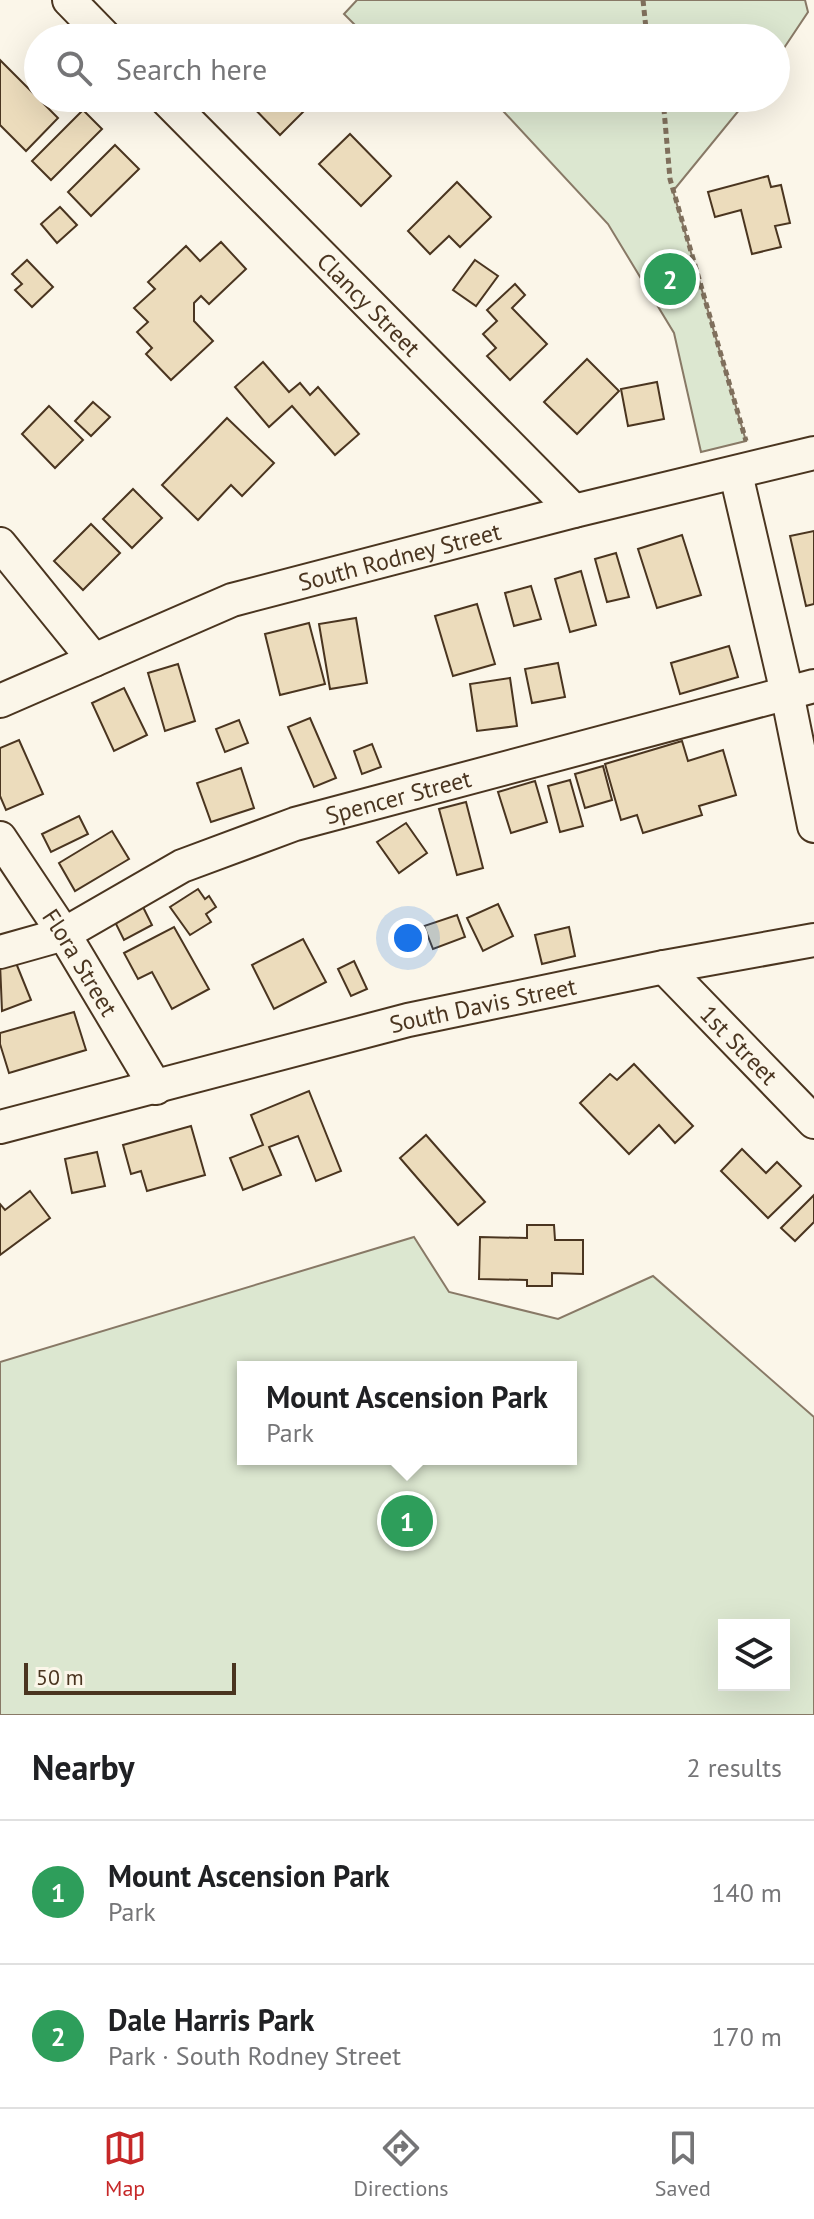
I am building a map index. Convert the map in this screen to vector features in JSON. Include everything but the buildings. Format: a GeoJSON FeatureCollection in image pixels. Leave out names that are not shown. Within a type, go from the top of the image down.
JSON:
{"type":"FeatureCollection","features":[{"type":"Feature","properties":{"kind":"street"},"geometry":{"type":"LineString","coordinates":[[69,0],[92,24]]}},
{"type":"Feature","properties":{"kind":"street","name":"Clancy Street"},"geometry":{"type":"LineString","coordinates":[[179,112],[574,511]]}},
{"type":"Feature","properties":{"kind":"street","name":"South Rodney Street"},"geometry":{"type":"LineString","coordinates":[[0,701],[232,600],[574,511],[814,453]]}},
{"type":"Feature","properties":{"kind":"street"},"geometry":{"type":"LineString","coordinates":[[745,471],[800,690],[814,826]]}},
{"type":"Feature","properties":{"kind":"street"},"geometry":{"type":"LineString","coordinates":[[0,544],[94,660]]}},
{"type":"Feature","properties":{"kind":"street","name":"Spencer Street"},"geometry":{"type":"LineString","coordinates":[[0,952],[64,934],[182,866],[295,824],[800,690]]}},
{"type":"Feature","properties":{"kind":"street","name":"Flora Street"},"geometry":{"type":"LineString","coordinates":[[0,838],[64,934],[156,1088]]}},
{"type":"Feature","properties":{"kind":"street","name":"South Davis Street"},"geometry":{"type":"LineString","coordinates":[[0,1127],[408,1020],[664,967],[814,940]]}},
{"type":"Feature","properties":{"kind":"street","name":"1st Street"},"geometry":{"type":"LineString","coordinates":[[664,967],[814,1122]]}},
{"type":"Feature","properties":{"kind":"path"},"geometry":{"type":"LineString","coordinates":[[643,0],[646,24]]}},
{"type":"Feature","properties":{"kind":"path"},"geometry":{"type":"LineString","coordinates":[[664,112],[670,179],[745,471]]}},
{"type":"Feature","properties":{"kind":"green space"},"geometry":{"type":"Polygon","coordinates":[[[357,0],[805,0],[808,12],[790,39],[790,24],[354,24],[344,14],[357,0]]]}},
{"type":"Feature","properties":{"kind":"green space"},"geometry":{"type":"Polygon","coordinates":[[[504,112],[738,112],[673,191],[746,441],[701,452],[674,333],[608,224],[504,112]]]}},
{"type":"Feature","properties":{"kind":"green space"},"geometry":{"type":"Polygon","coordinates":[[[414,1237],[449,1292],[558,1319],[653,1276],[814,1417],[814,1715],[0,1715],[0,1362],[414,1237]]]}},
{"type":"Feature","properties":{"kind":"place","name":"Dale Harris Park"},"geometry":{"type":"Point","coordinates":[670,279]}},
{"type":"Feature","properties":{"kind":"place","name":"Mount Ascension Park"},"geometry":{"type":"Point","coordinates":[407,1521]}}]}
